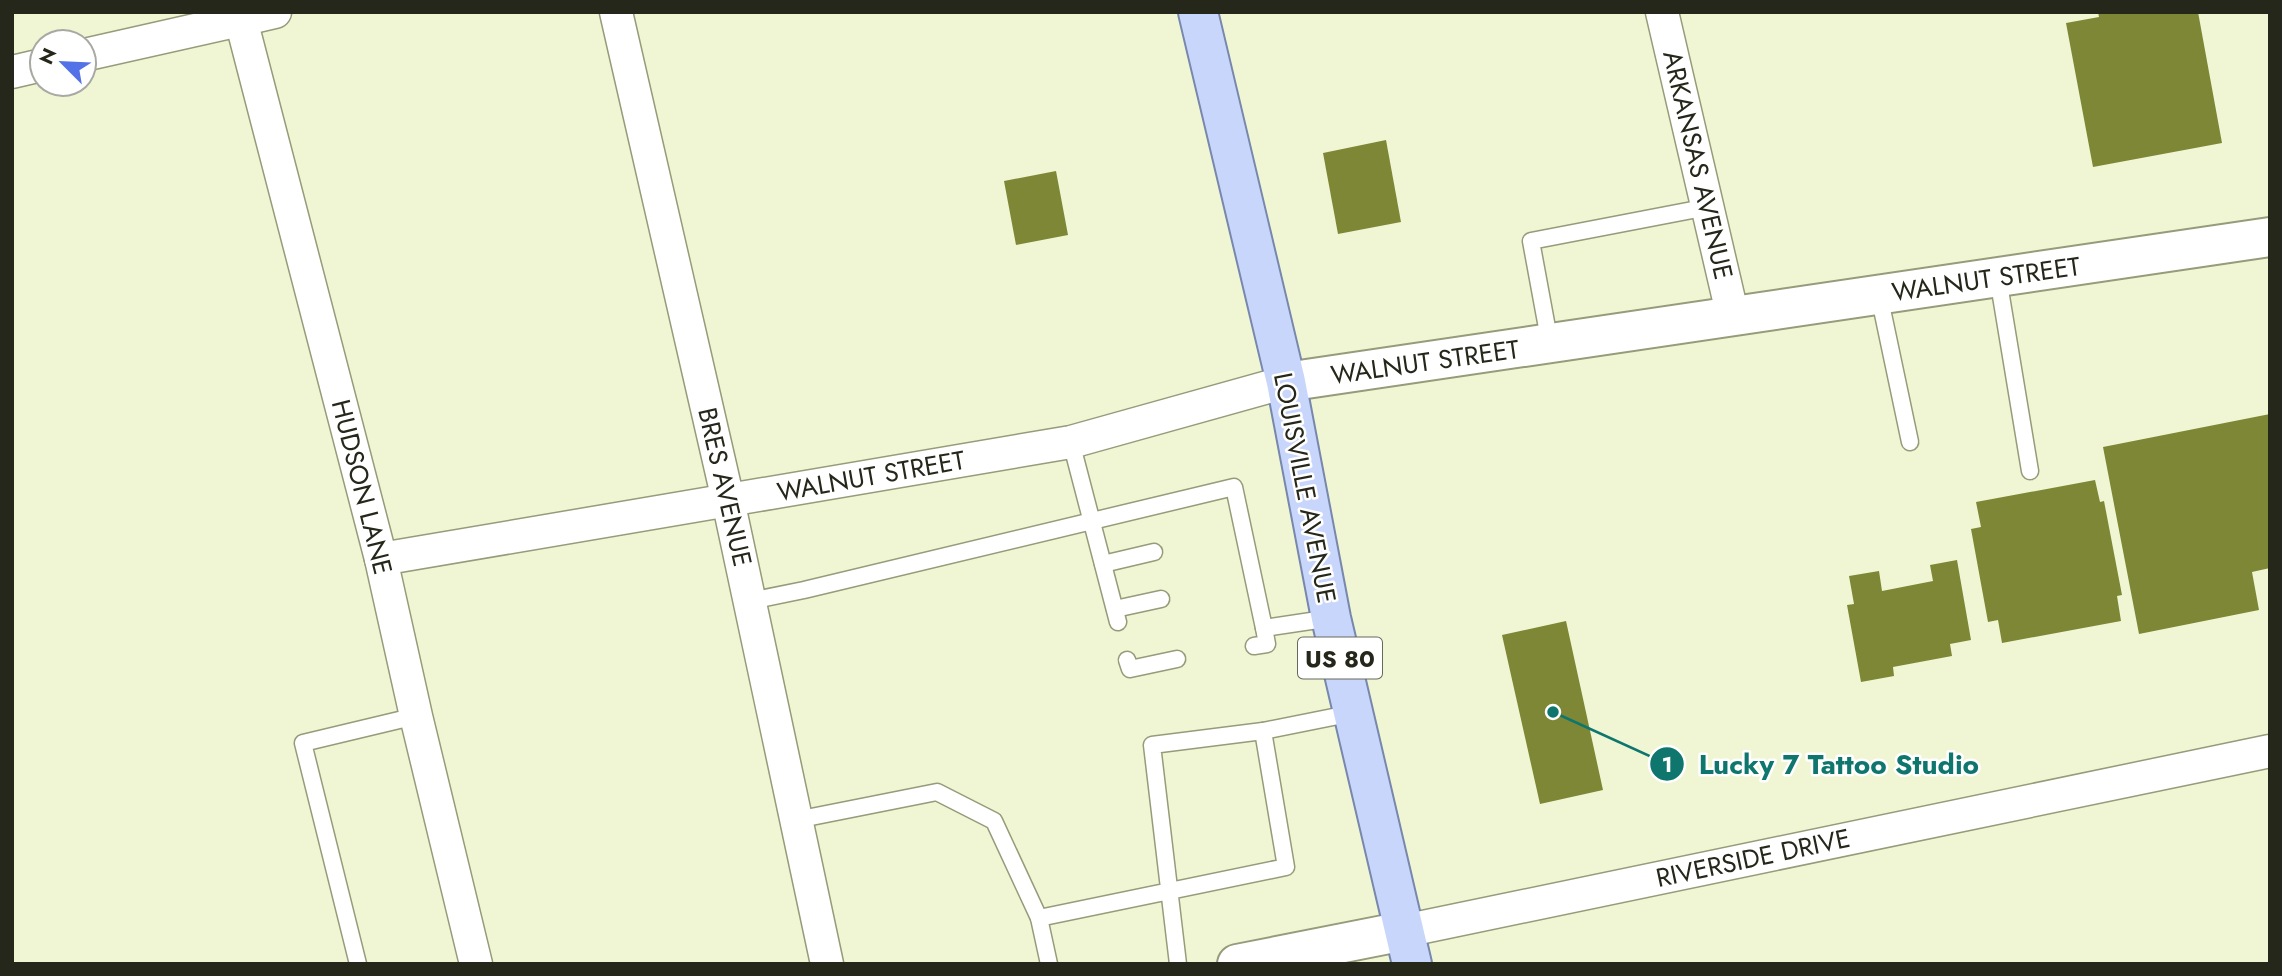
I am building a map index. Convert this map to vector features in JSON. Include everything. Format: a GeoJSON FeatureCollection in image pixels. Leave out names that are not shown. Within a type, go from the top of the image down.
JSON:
{"type":"FeatureCollection","features":[{"type":"Feature","properties":{"kind":"main road","name":"LOUISVILLE AVENUE"},"geometry":{"type":"LineString","coordinates":[[1198,12],[1286,382],[1331,618],[1408,947]]}},
{"type":"Feature","properties":{"kind":"street"},"geometry":{"type":"LineString","coordinates":[[98,52],[240,16],[275,12]]}},
{"type":"Feature","properties":{"kind":"street","name":"BRES AVENUE"},"geometry":{"type":"LineString","coordinates":[[616,12],[728,500],[827,964]]}},
{"type":"Feature","properties":{"kind":"street","name":"ARKANSAS AVENUE"},"geometry":{"type":"LineString","coordinates":[[1662,12],[1733,317]]}},
{"type":"Feature","properties":{"kind":"street","name":"HUDSON LANE"},"geometry":{"type":"LineString","coordinates":[[240,16],[381,559],[476,964]]}},
{"type":"Feature","properties":{"kind":"street","name":"WALNUT STREET"},"geometry":{"type":"LineString","coordinates":[[381,559],[1071,442],[1286,382],[2270,237]]}},
{"type":"Feature","properties":{"kind":"street","name":"RIVERSIDE DRIVE"},"geometry":{"type":"LineString","coordinates":[[1237,964],[1408,947],[2270,751]]}},
{"type":"Feature","properties":{"kind":"lane"},"geometry":{"type":"LineString","coordinates":[[1550,344],[1531,241],[1708,207]]}},
{"type":"Feature","properties":{"kind":"lane"},"geometry":{"type":"LineString","coordinates":[[1998,278],[2030,471]]}},
{"type":"Feature","properties":{"kind":"lane"},"geometry":{"type":"LineString","coordinates":[[1879,295],[1910,442]]}},
{"type":"Feature","properties":{"kind":"lane"},"geometry":{"type":"LineString","coordinates":[[1071,442],[1116,615],[1161,598]]}},
{"type":"Feature","properties":{"kind":"lane"},"geometry":{"type":"LineString","coordinates":[[750,601],[1234,487],[1236,534],[1246,582],[1264,628],[1266,644],[1254,646]]}},
{"type":"Feature","properties":{"kind":"lane"},"geometry":{"type":"LineString","coordinates":[[1104,564],[1154,552]]}},
{"type":"Feature","properties":{"kind":"lane"},"geometry":{"type":"LineString","coordinates":[[1264,628],[1331,618]]}},
{"type":"Feature","properties":{"kind":"lane"},"geometry":{"type":"LineString","coordinates":[[1127,660],[1130,669],[1177,659]]}},
{"type":"Feature","properties":{"kind":"lane"},"geometry":{"type":"LineString","coordinates":[[1178,964],[1152,745],[1263,731],[1354,713]]}},
{"type":"Feature","properties":{"kind":"lane"},"geometry":{"type":"LineString","coordinates":[[358,964],[303,743],[416,716]]}},
{"type":"Feature","properties":{"kind":"lane"},"geometry":{"type":"LineString","coordinates":[[1039,918],[1286,867],[1263,731]]}},
{"type":"Feature","properties":{"kind":"lane"},"geometry":{"type":"LineString","coordinates":[[796,820],[937,792],[994,821],[1039,918],[1048,964]]}},
{"type":"Feature","properties":{"kind":"building"},"geometry":{"type":"Polygon","coordinates":[[[2098,12],[2198,12],[2222,143],[2093,167],[2066,23],[2099,17],[2098,12]]]}},
{"type":"Feature","properties":{"kind":"building"},"geometry":{"type":"Polygon","coordinates":[[[1386,140],[1401,222],[1338,234],[1323,153],[1386,140]]]}},
{"type":"Feature","properties":{"kind":"building"},"geometry":{"type":"Polygon","coordinates":[[[1056,171],[1068,235],[1016,245],[1004,181],[1056,171]]]}},
{"type":"Feature","properties":{"kind":"building"},"geometry":{"type":"Polygon","coordinates":[[[2270,414],[2270,568],[2252,572],[2259,610],[2139,634],[2103,447],[2270,414]]]}},
{"type":"Feature","properties":{"kind":"building"},"geometry":{"type":"Polygon","coordinates":[[[2095,480],[2100,502],[2104,501],[2122,595],[2117,596],[2121,621],[2002,643],[1998,620],[1988,622],[1971,529],[1981,527],[1976,502],[2095,480]]]}},
{"type":"Feature","properties":{"kind":"building"},"geometry":{"type":"Polygon","coordinates":[[[1957,560],[1971,640],[1950,644],[1952,656],[1893,667],[1894,676],[1861,682],[1847,605],[1854,604],[1849,576],[1879,571],[1882,591],[1933,581],[1930,565],[1957,560]]]}},
{"type":"Feature","properties":{"kind":"building"},"geometry":{"type":"Polygon","coordinates":[[[1566,621],[1603,790],[1540,804],[1502,635],[1566,621]]]}},
{"type":"Feature","properties":{"kind":"place","name":"Lucky 7 Tattoo Studio"},"geometry":{"type":"Point","coordinates":[1553,712]}}]}
